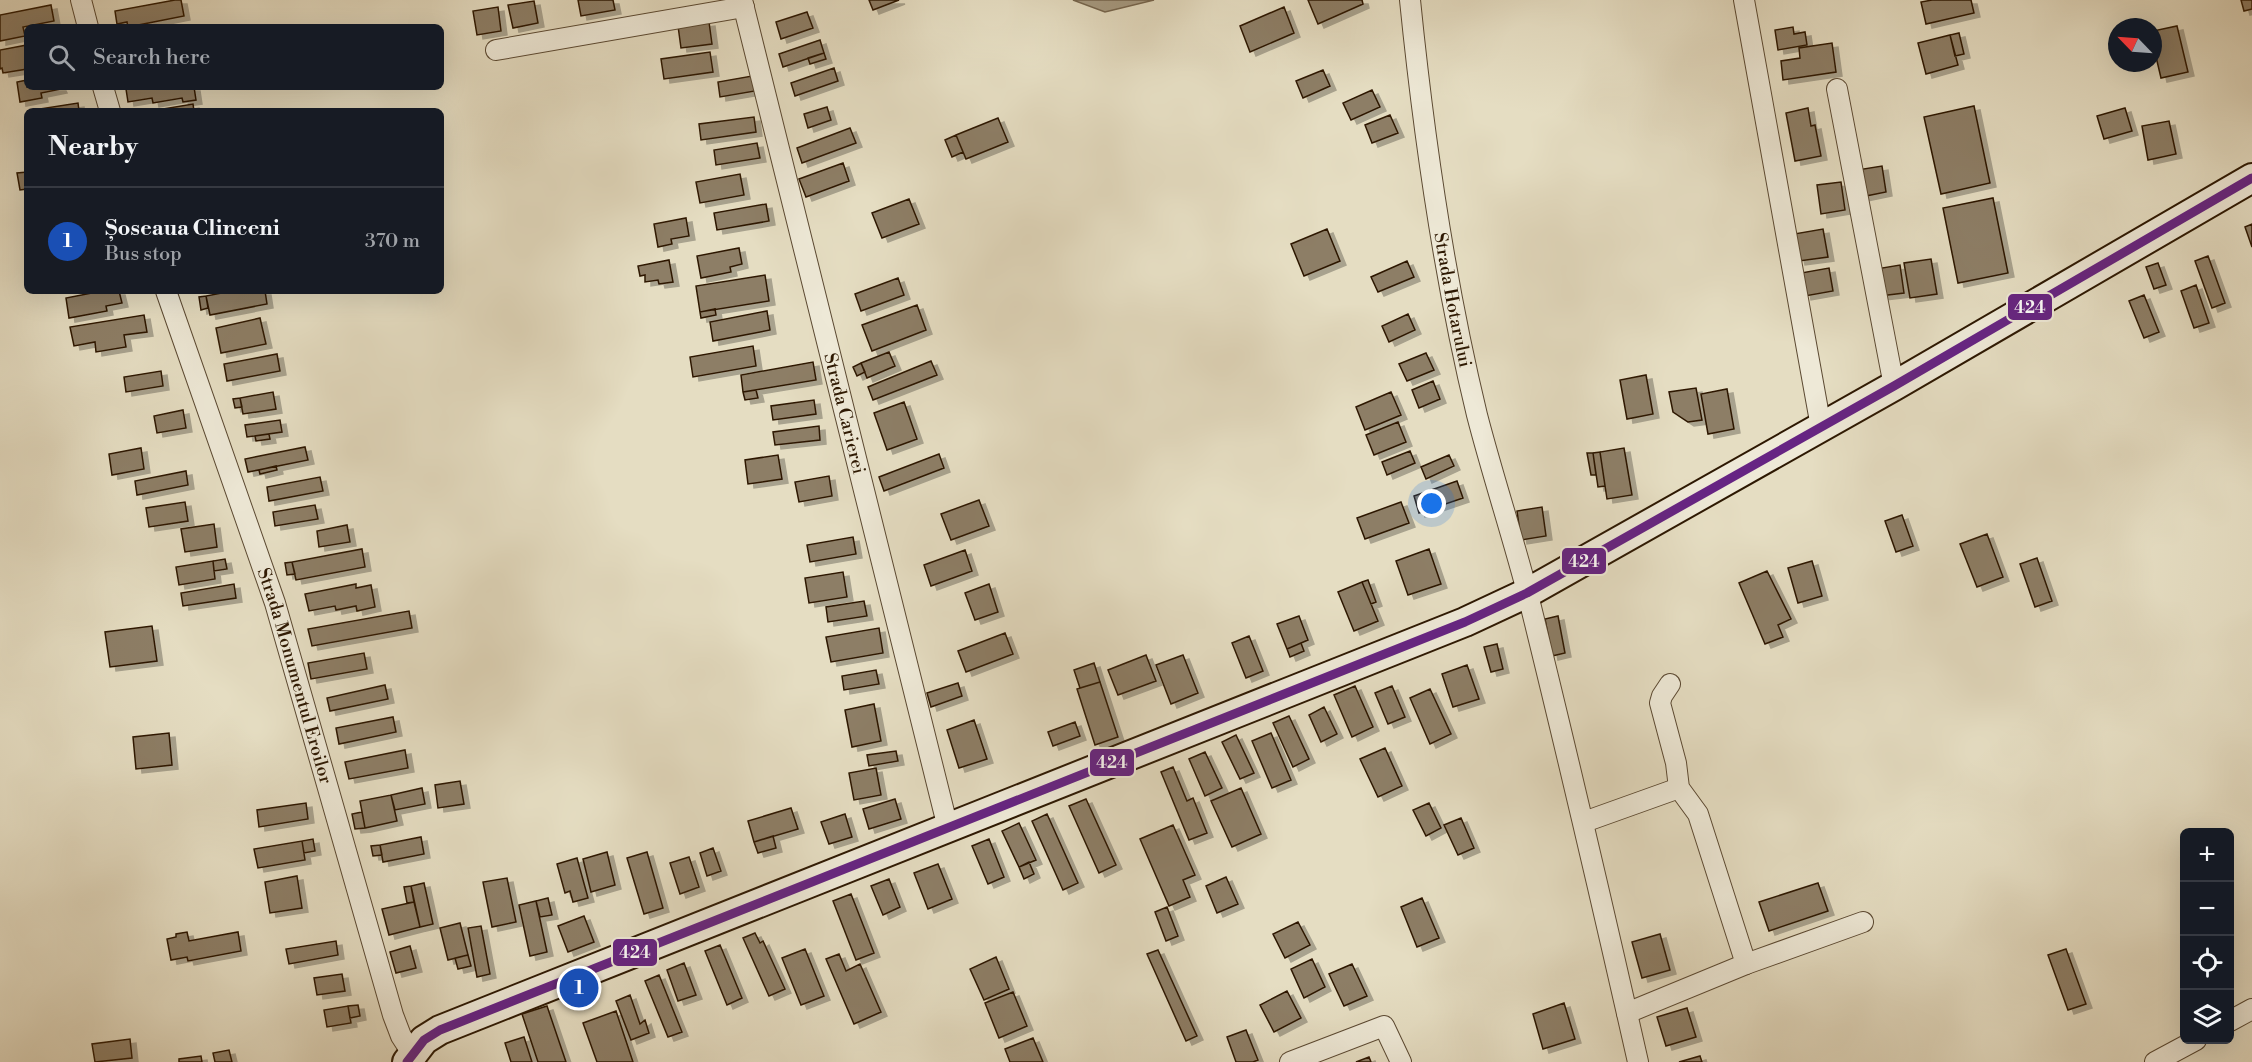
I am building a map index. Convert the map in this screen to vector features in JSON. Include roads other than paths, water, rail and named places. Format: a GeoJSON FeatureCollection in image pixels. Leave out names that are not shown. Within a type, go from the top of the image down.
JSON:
{"type":"FeatureCollection","features":[{"type":"Feature","properties":{"kind":"main road"},"geometry":{"type":"LineString","coordinates":[[410,1058],[424,1040],[440,1030],[1465,622],[1527,594],[1894,386],[2252,178]]}},
{"type":"Feature","properties":{"kind":"street"},"geometry":{"type":"LineString","coordinates":[[81,0],[87,24]]}},
{"type":"Feature","properties":{"kind":"street","name":"Strada Hotarului"},"geometry":{"type":"LineString","coordinates":[[1410,0],[1436,207],[1462,345],[1478,415],[1527,594],[1584,822],[1638,1062]]}},
{"type":"Feature","properties":{"kind":"street"},"geometry":{"type":"LineString","coordinates":[[1744,0],[1821,427]]}},
{"type":"Feature","properties":{"kind":"street"},"geometry":{"type":"LineString","coordinates":[[496,50],[743,4]]}},
{"type":"Feature","properties":{"kind":"street","name":"Strada Carierei"},"geometry":{"type":"LineString","coordinates":[[743,4],[948,828]]}},
{"type":"Feature","properties":{"kind":"street"},"geometry":{"type":"LineString","coordinates":[[1837,89],[1894,386]]}},
{"type":"Feature","properties":{"kind":"street"},"geometry":{"type":"LineString","coordinates":[[104,90],[109,108]]}},
{"type":"Feature","properties":{"kind":"street","name":"Strada Monumentul Eroilor"},"geometry":{"type":"LineString","coordinates":[[167,294],[274,603],[393,1015],[410,1058]]}},
{"type":"Feature","properties":{"kind":"street"},"geometry":{"type":"LineString","coordinates":[[1670,684],[1660,703],[1676,763],[1679,788],[1698,814],[1746,964]]}},
{"type":"Feature","properties":{"kind":"street"},"geometry":{"type":"LineString","coordinates":[[1584,822],[1679,788]]}},
{"type":"Feature","properties":{"kind":"street"},"geometry":{"type":"LineString","coordinates":[[1626,1013],[1746,964],[1863,922]]}},
{"type":"Feature","properties":{"kind":"street"},"geometry":{"type":"LineString","coordinates":[[2234,1018],[2252,1009]]}},
{"type":"Feature","properties":{"kind":"street"},"geometry":{"type":"LineString","coordinates":[[1290,1062],[1384,1026],[1401,1062]]}},
{"type":"Feature","properties":{"kind":"street"},"geometry":{"type":"LineString","coordinates":[[2155,1062],[2189,1044]]}},
{"type":"Feature","properties":{"kind":"place","name":"Șoseaua Clinceni"},"geometry":{"type":"Point","coordinates":[579,988]}}]}
